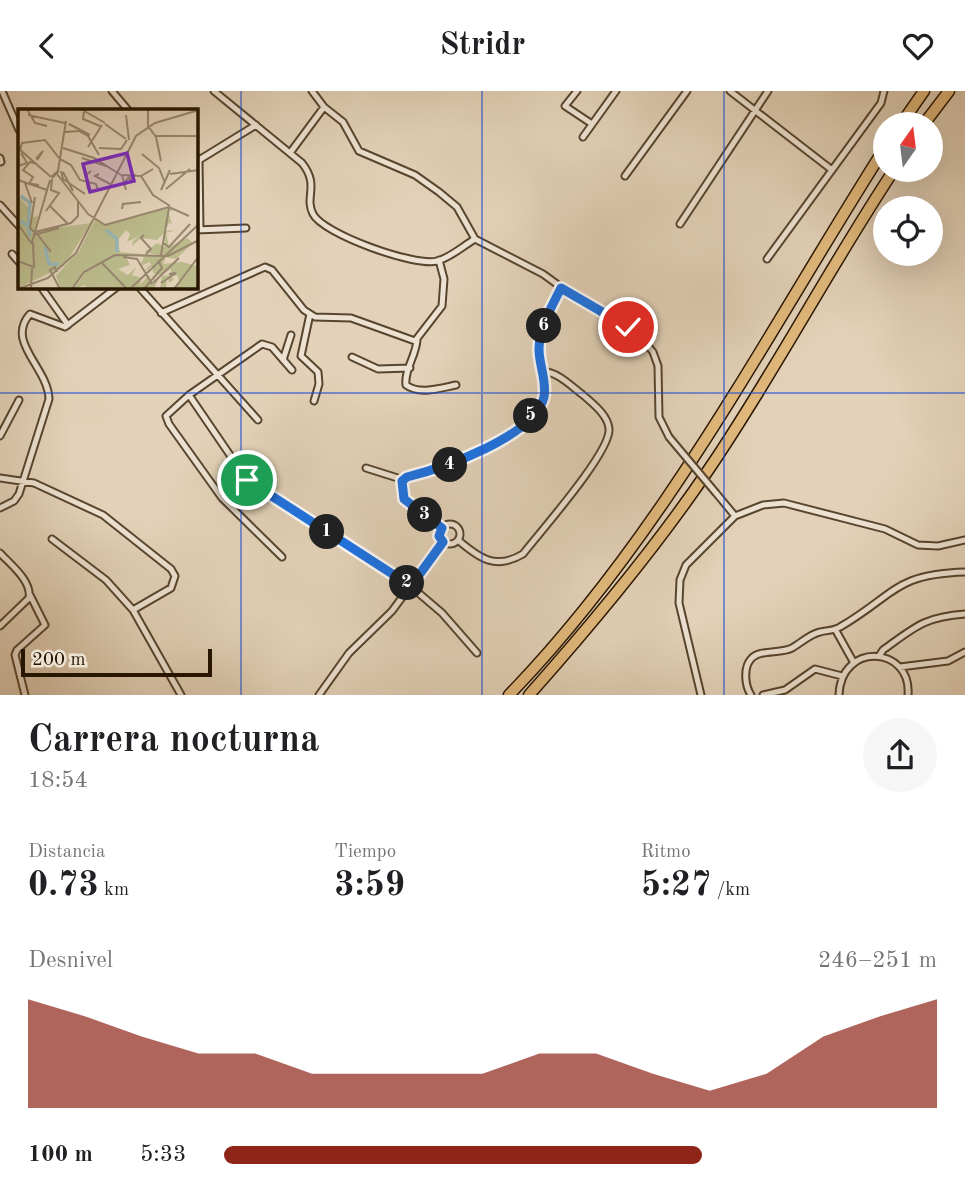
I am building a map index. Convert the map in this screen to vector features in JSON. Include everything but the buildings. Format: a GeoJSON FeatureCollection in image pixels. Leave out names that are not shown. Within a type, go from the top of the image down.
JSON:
{"type":"FeatureCollection","features":[{"type":"Feature","properties":{"kind":"highway"},"geometry":{"type":"LineString","coordinates":[[909,112],[924,91]]}},
{"type":"Feature","properties":{"kind":"highway"},"geometry":{"type":"LineString","coordinates":[[933,112],[949,91]]}},
{"type":"Feature","properties":{"kind":"highway"},"geometry":{"type":"LineString","coordinates":[[509,695],[576,622],[664,501],[873,167]]}},
{"type":"Feature","properties":{"kind":"highway"},"geometry":{"type":"LineString","coordinates":[[529,695],[662,536],[710,468],[887,182]]}},
{"type":"Feature","properties":{"kind":"street"},"geometry":{"type":"LineString","coordinates":[[2,91],[18,128]]}},
{"type":"Feature","properties":{"kind":"street"},"geometry":{"type":"LineString","coordinates":[[112,91],[127,109]]}},
{"type":"Feature","properties":{"kind":"street"},"geometry":{"type":"LineString","coordinates":[[214,91],[290,153],[311,175],[311,212],[320,224],[384,252],[420,262],[439,260],[475,239]]}},
{"type":"Feature","properties":{"kind":"street"},"geometry":{"type":"LineString","coordinates":[[312,91],[324,107],[342,122],[359,151],[415,175],[457,207],[475,239],[544,274],[561,288],[628,327],[653,352],[658,366],[659,417],[669,437],[735,516]]}},
{"type":"Feature","properties":{"kind":"street"},"geometry":{"type":"LineString","coordinates":[[577,91],[565,106],[592,124]]}},
{"type":"Feature","properties":{"kind":"street"},"geometry":{"type":"LineString","coordinates":[[583,137],[616,91]]}},
{"type":"Feature","properties":{"kind":"street"},"geometry":{"type":"LineString","coordinates":[[625,176],[685,93],[677,91]]}},
{"type":"Feature","properties":{"kind":"street"},"geometry":{"type":"LineString","coordinates":[[730,91],[832,170]]}},
{"type":"Feature","properties":{"kind":"street"},"geometry":{"type":"LineString","coordinates":[[680,224],[768,91]]}},
{"type":"Feature","properties":{"kind":"street"},"geometry":{"type":"LineString","coordinates":[[767,259],[880,103],[884,91]]}},
{"type":"Feature","properties":{"kind":"street"},"geometry":{"type":"LineString","coordinates":[[290,153],[324,107]]}},
{"type":"Feature","properties":{"kind":"street"},"geometry":{"type":"LineString","coordinates":[[0,114],[10,110]]}},
{"type":"Feature","properties":{"kind":"street"},"geometry":{"type":"LineString","coordinates":[[246,228],[198,230],[198,160],[256,125]]}},
{"type":"Feature","properties":{"kind":"street"},"geometry":{"type":"LineString","coordinates":[[0,205],[18,225]]}},
{"type":"Feature","properties":{"kind":"street"},"geometry":{"type":"LineString","coordinates":[[12,254],[18,261]]}},
{"type":"Feature","properties":{"kind":"street"},"geometry":{"type":"LineString","coordinates":[[439,260],[445,296],[442,306],[417,340],[417,353],[405,377],[406,385],[411,389],[435,389],[456,384]]}},
{"type":"Feature","properties":{"kind":"street"},"geometry":{"type":"LineString","coordinates":[[161,313],[265,267],[272,270],[313,315],[351,318],[408,340],[417,340]]}},
{"type":"Feature","properties":{"kind":"street"},"geometry":{"type":"LineString","coordinates":[[366,468],[404,480],[459,462],[507,437],[537,411],[543,399],[539,347],[546,319],[561,288]]}},
{"type":"Feature","properties":{"kind":"street"},"geometry":{"type":"LineString","coordinates":[[42,289],[68,325]]}},
{"type":"Feature","properties":{"kind":"street"},"geometry":{"type":"LineString","coordinates":[[68,325],[114,289]]}},
{"type":"Feature","properties":{"kind":"street"},"geometry":{"type":"LineString","coordinates":[[141,289],[258,420]]}},
{"type":"Feature","properties":{"kind":"street"},"geometry":{"type":"LineString","coordinates":[[0,508],[14,501],[24,482],[49,400],[49,387],[24,345],[19,330],[30,314],[68,325]]}},
{"type":"Feature","properties":{"kind":"street"},"geometry":{"type":"LineString","coordinates":[[313,315],[301,356],[317,372],[319,384],[314,401]]}},
{"type":"Feature","properties":{"kind":"street"},"geometry":{"type":"LineString","coordinates":[[283,359],[291,335]]}},
{"type":"Feature","properties":{"kind":"street"},"geometry":{"type":"LineString","coordinates":[[282,557],[222,498],[166,416],[168,411],[188,395],[262,344],[272,347],[292,370]]}},
{"type":"Feature","properties":{"kind":"street"},"geometry":{"type":"LineString","coordinates":[[352,357],[379,369],[410,368]]}},
{"type":"Feature","properties":{"kind":"street"},"geometry":{"type":"LineString","coordinates":[[458,540],[481,559],[494,563],[510,562],[523,554],[603,451],[609,428],[604,415],[561,378],[550,371],[542,371]]}},
{"type":"Feature","properties":{"kind":"street"},"geometry":{"type":"LineString","coordinates":[[188,395],[247,480],[411,586],[442,613],[477,653]]}},
{"type":"Feature","properties":{"kind":"street"},"geometry":{"type":"LineString","coordinates":[[0,436],[19,400]]}},
{"type":"Feature","properties":{"kind":"street"},"geometry":{"type":"LineString","coordinates":[[0,478],[34,483],[103,515],[171,569],[174,576],[172,588],[133,610]]}},
{"type":"Feature","properties":{"kind":"street"},"geometry":{"type":"LineString","coordinates":[[404,480],[401,491],[404,499],[442,528]]}},
{"type":"Feature","properties":{"kind":"street"},"geometry":{"type":"LineString","coordinates":[[701,695],[679,603],[680,580],[686,565],[735,516],[763,505],[784,503],[885,530],[918,545],[938,547],[965,540]]}},
{"type":"Feature","properties":{"kind":"street"},"geometry":{"type":"LineString","coordinates":[[448,524],[455,525],[460,534],[458,540],[453,544],[443,542],[439,536],[442,528],[448,524]]}},
{"type":"Feature","properties":{"kind":"street"},"geometry":{"type":"LineString","coordinates":[[52,539],[106,580],[133,610],[181,695]]}},
{"type":"Feature","properties":{"kind":"street"},"geometry":{"type":"LineString","coordinates":[[319,695],[349,653],[392,611],[443,542]]}},
{"type":"Feature","properties":{"kind":"street"},"geometry":{"type":"LineString","coordinates":[[0,553],[23,578],[46,625],[17,650],[15,655],[25,695]]}},
{"type":"Feature","properties":{"kind":"street"},"geometry":{"type":"LineString","coordinates":[[751,695],[746,679],[751,659],[789,650],[818,632],[835,629],[898,585],[913,578],[929,573],[965,572]]}},
{"type":"Feature","properties":{"kind":"street"},"geometry":{"type":"LineString","coordinates":[[0,626],[30,595]]}},
{"type":"Feature","properties":{"kind":"street"},"geometry":{"type":"LineString","coordinates":[[879,656],[883,650],[924,621],[937,616],[965,614]]}},
{"type":"Feature","properties":{"kind":"street"},"geometry":{"type":"LineString","coordinates":[[835,629],[854,663]]}},
{"type":"Feature","properties":{"kind":"street"},"geometry":{"type":"LineString","coordinates":[[900,667],[948,661],[965,652]]}},
{"type":"Feature","properties":{"kind":"street"},"geometry":{"type":"LineString","coordinates":[[839,695],[842,676],[854,663],[871,655],[879,656],[900,667],[906,678],[908,695]]}},
{"type":"Feature","properties":{"kind":"street"},"geometry":{"type":"LineString","coordinates":[[763,695],[785,690],[815,669],[842,676]]}},
{"type":"Feature","properties":{"kind":"route"},"geometry":{"type":"LineString","coordinates":[[247,480],[411,586],[443,542],[439,536],[442,528],[404,499],[402,481],[407,477],[459,462],[507,437],[537,411],[545,386],[539,347],[546,319],[561,288],[628,327]]}}]}
